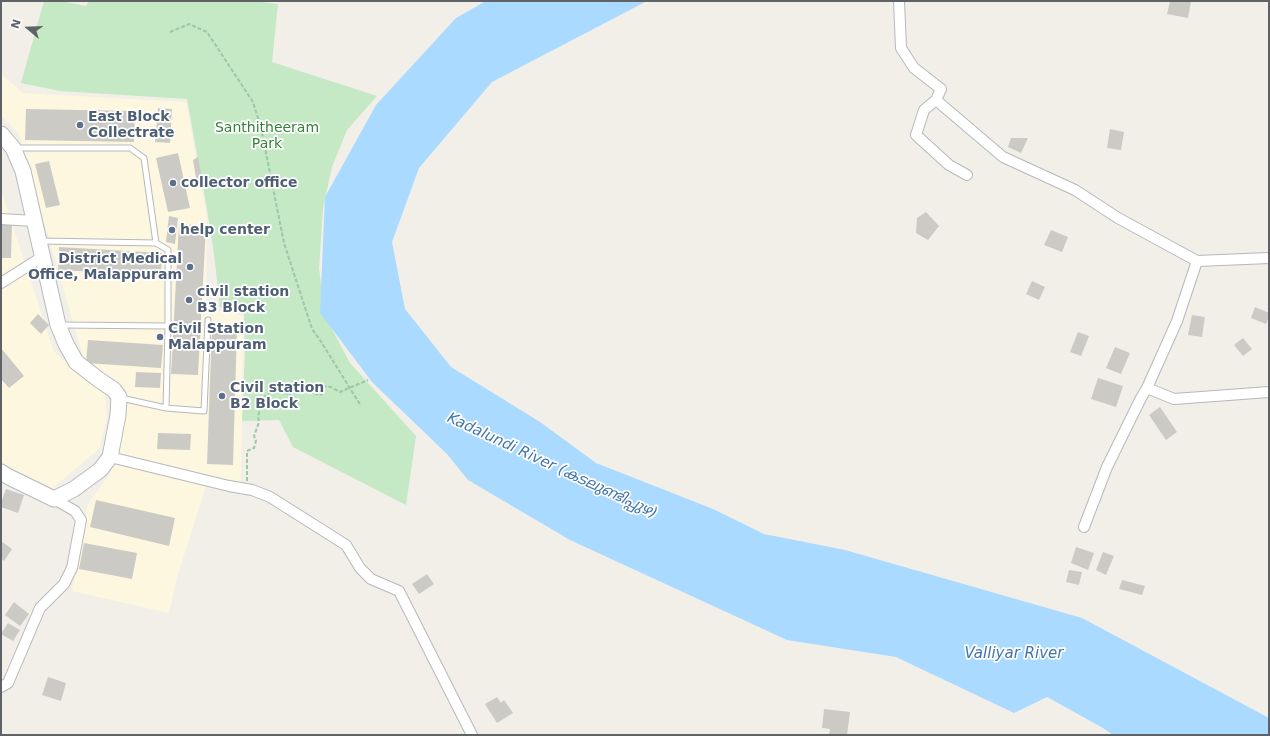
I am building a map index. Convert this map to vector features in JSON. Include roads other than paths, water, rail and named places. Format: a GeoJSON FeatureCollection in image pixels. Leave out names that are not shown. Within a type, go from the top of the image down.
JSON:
{"type":"FeatureCollection","features":[{"type":"Feature","properties":{"kind":"street"},"geometry":{"type":"LineString","coordinates":[[899,1],[901,48],[914,68],[941,89],[936,100],[924,110],[916,135],[949,165],[967,176]]}},
{"type":"Feature","properties":{"kind":"street"},"geometry":{"type":"LineString","coordinates":[[936,100],[1003,157],[1075,190],[1118,218],[1197,261],[1269,258]]}},
{"type":"Feature","properties":{"kind":"street"},"geometry":{"type":"LineString","coordinates":[[1,134],[13,148],[22,171],[58,325],[66,344],[76,362],[114,390],[119,397],[118,415],[110,457],[100,470],[74,489],[54,499]]}},
{"type":"Feature","properties":{"kind":"street"},"geometry":{"type":"LineString","coordinates":[[1,219],[34,221]]}},
{"type":"Feature","properties":{"kind":"street"},"geometry":{"type":"LineString","coordinates":[[1,283],[42,257]]}},
{"type":"Feature","properties":{"kind":"street"},"geometry":{"type":"LineString","coordinates":[[1084,527],[1107,467],[1147,388],[1177,321],[1197,261]]}},
{"type":"Feature","properties":{"kind":"street"},"geometry":{"type":"LineString","coordinates":[[1147,388],[1174,398],[1269,392]]}},
{"type":"Feature","properties":{"kind":"street"},"geometry":{"type":"LineString","coordinates":[[110,457],[229,486],[252,490],[270,498],[329,536],[346,545],[360,568],[371,579],[399,592],[472,735]]}},
{"type":"Feature","properties":{"kind":"street"},"geometry":{"type":"LineString","coordinates":[[1,472],[75,511],[81,520],[72,568],[64,584],[40,608],[8,683],[1,687]]}},
{"type":"Feature","properties":{"kind":"lane"},"geometry":{"type":"LineString","coordinates":[[13,148],[130,148],[144,158],[156,243]]}},
{"type":"Feature","properties":{"kind":"lane"},"geometry":{"type":"LineString","coordinates":[[38,241],[156,243],[168,250],[166,408]]}},
{"type":"Feature","properties":{"kind":"lane"},"geometry":{"type":"LineString","coordinates":[[119,397],[166,408],[204,411],[208,320]]}},
{"type":"Feature","properties":{"kind":"lane"},"geometry":{"type":"LineString","coordinates":[[58,325],[168,326]]}},
{"type":"Feature","properties":{"kind":"water","name":"Valliyar River"},"geometry":{"type":"Polygon","coordinates":[[[486,1],[647,1],[492,82],[419,168],[392,242],[405,309],[451,367],[540,422],[596,463],[713,509],[764,534],[845,550],[1082,618],[1269,718],[1269,735],[1113,735],[1047,697],[1014,713],[896,657],[787,640],[570,540],[468,480],[447,454],[372,382],[320,313],[325,197],[376,105],[456,18],[486,1]]]}},
{"type":"Feature","properties":{"kind":"place","name":"East Block Collectrate"},"geometry":{"type":"Point","coordinates":[80,125]}},
{"type":"Feature","properties":{"kind":"place","name":"collector office"},"geometry":{"type":"Point","coordinates":[173,183]}},
{"type":"Feature","properties":{"kind":"place","name":"help center"},"geometry":{"type":"Point","coordinates":[172,230]}},
{"type":"Feature","properties":{"kind":"place","name":"District Medical Office, Malappuram"},"geometry":{"type":"Point","coordinates":[190,267]}},
{"type":"Feature","properties":{"kind":"place","name":"civil station B3 Block"},"geometry":{"type":"Point","coordinates":[189,300]}},
{"type":"Feature","properties":{"kind":"place","name":"Civil Station Malappuram"},"geometry":{"type":"Point","coordinates":[160,337]}},
{"type":"Feature","properties":{"kind":"place","name":"Civil station B2 Block"},"geometry":{"type":"Point","coordinates":[222,396]}},
{"type":"Feature","properties":{"kind":"park label","name":"Santhitheeram Park"},"geometry":{"type":"Point","coordinates":[267,136]}},
{"type":"Feature","properties":{"kind":"water label","name":"Kadalundi River (കടലുണ്ടിപ്പുഴ)"},"geometry":{"type":"Point","coordinates":[552,466]}}]}
